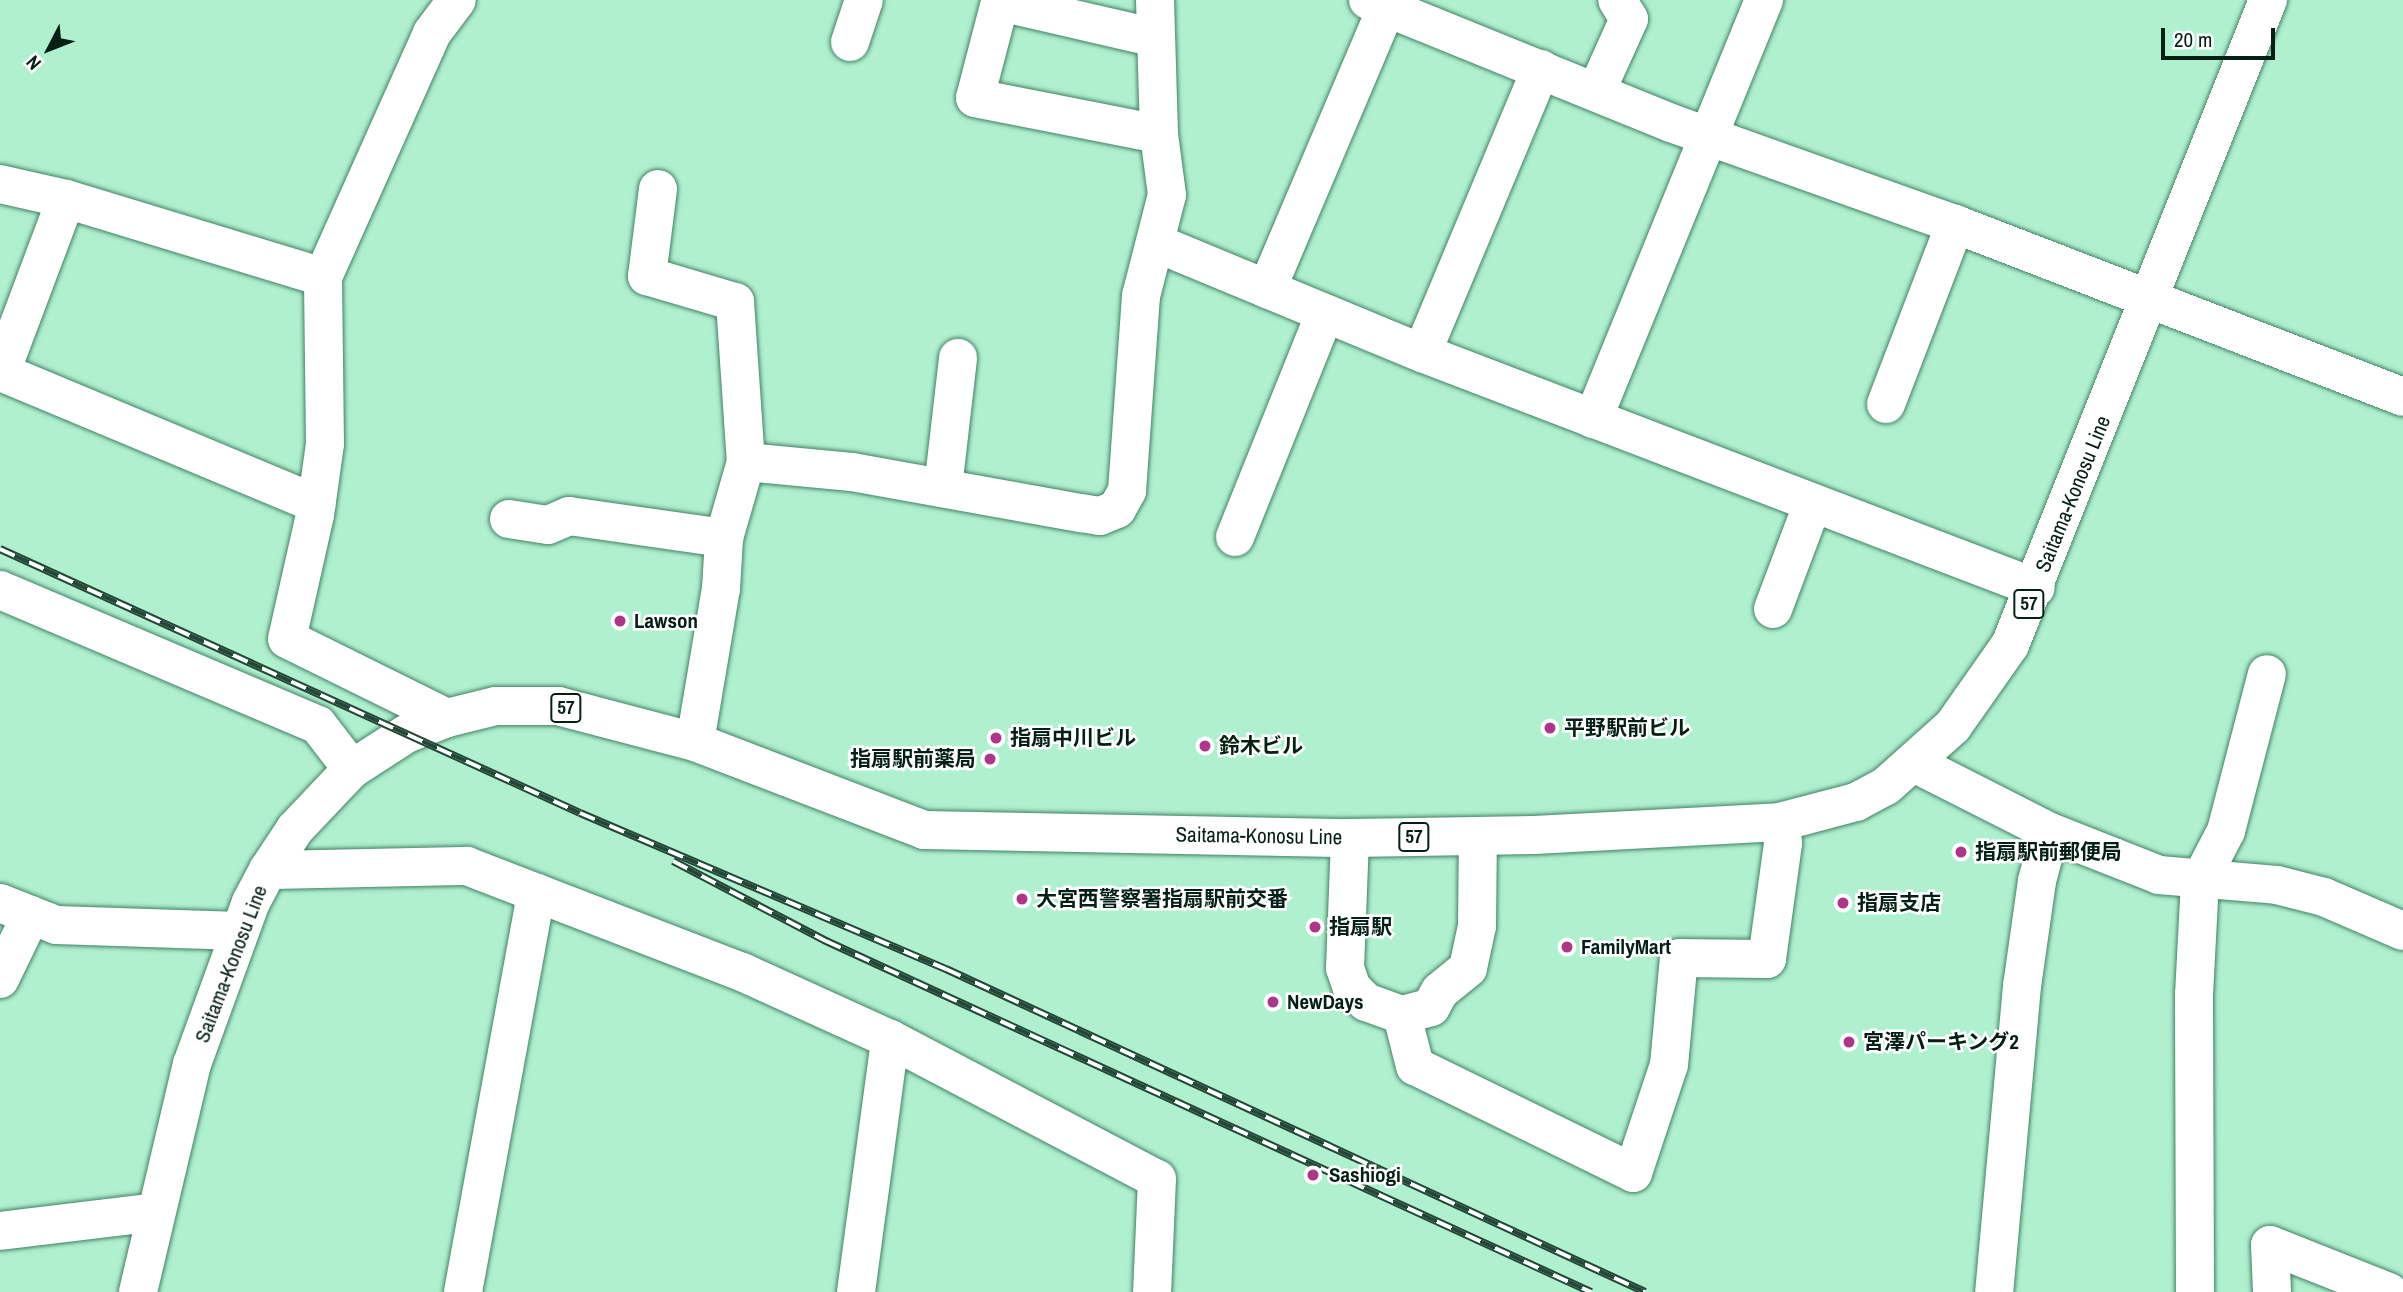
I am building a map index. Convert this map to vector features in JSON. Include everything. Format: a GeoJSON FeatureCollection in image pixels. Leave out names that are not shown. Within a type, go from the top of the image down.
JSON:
{"type":"FeatureCollection","features":[{"type":"Feature","properties":{"kind":"street"},"geometry":{"type":"LineString","coordinates":[[447,718],[287,639],[316,504],[325,444],[323,276],[432,33],[457,0]]}},
{"type":"Feature","properties":{"kind":"street"},"geometry":{"type":"LineString","coordinates":[[850,42],[864,0]]}},
{"type":"Feature","properties":{"kind":"street"},"geometry":{"type":"LineString","coordinates":[[746,462],[852,472],[1100,516],[1117,509],[1127,491],[1141,296],[1167,195],[1159,134],[1155,0]]}},
{"type":"Feature","properties":{"kind":"street"},"geometry":{"type":"LineString","coordinates":[[1596,92],[1629,19],[1616,0]]}},
{"type":"Feature","properties":{"kind":"street"},"geometry":{"type":"LineString","coordinates":[[1593,419],[1711,138],[1764,0]]}},
{"type":"Feature","properties":{"kind":"street","name":"Saitama-Konosu Line"},"geometry":{"type":"LineString","coordinates":[[138,1292],[192,1064],[240,931],[268,870],[295,830],[352,769],[406,734],[447,718],[495,706],[558,706],[695,742],[924,830],[1350,838],[1479,837],[1780,822],[1856,802],[1916,764],[1985,686],[2036,588],[2268,0]]}},
{"type":"Feature","properties":{"kind":"street"},"geometry":{"type":"LineString","coordinates":[[1156,38],[1000,2],[975,98],[1159,134]]}},
{"type":"Feature","properties":{"kind":"street"},"geometry":{"type":"LineString","coordinates":[[1267,289],[1377,4],[1711,138],[1955,224],[2403,397]]}},
{"type":"Feature","properties":{"kind":"street"},"geometry":{"type":"LineString","coordinates":[[1422,353],[1541,69]]}},
{"type":"Feature","properties":{"kind":"street"},"geometry":{"type":"LineString","coordinates":[[0,184],[66,199],[323,276]]}},
{"type":"Feature","properties":{"kind":"street"},"geometry":{"type":"LineString","coordinates":[[658,188],[647,276],[735,302],[746,462],[724,538],[720,589],[695,742]]}},
{"type":"Feature","properties":{"kind":"street"},"geometry":{"type":"LineString","coordinates":[[66,199],[1,372],[316,504]]}},
{"type":"Feature","properties":{"kind":"street"},"geometry":{"type":"LineString","coordinates":[[1886,404],[1955,224]]}},
{"type":"Feature","properties":{"kind":"street"},"geometry":{"type":"LineString","coordinates":[[1156,243],[1422,353],[1812,505],[2036,588]]}},
{"type":"Feature","properties":{"kind":"street"},"geometry":{"type":"LineString","coordinates":[[1235,537],[1325,313]]}},
{"type":"Feature","properties":{"kind":"street"},"geometry":{"type":"LineString","coordinates":[[943,488],[958,358]]}},
{"type":"Feature","properties":{"kind":"street"},"geometry":{"type":"LineString","coordinates":[[1773,609],[1812,505]]}},
{"type":"Feature","properties":{"kind":"street"},"geometry":{"type":"LineString","coordinates":[[509,519],[548,525],[569,516],[724,538]]}},
{"type":"Feature","properties":{"kind":"street"},"geometry":{"type":"LineString","coordinates":[[0,590],[318,725],[352,769]]}},
{"type":"Feature","properties":{"kind":"street"},"geometry":{"type":"LineString","coordinates":[[2195,1292],[2194,995],[2200,881],[2226,831],[2267,674]]}},
{"type":"Feature","properties":{"kind":"street"},"geometry":{"type":"LineString","coordinates":[[1916,764],[2050,832],[2148,871],[2200,881],[2277,885],[2324,897],[2403,931]]}},
{"type":"Feature","properties":{"kind":"street"},"geometry":{"type":"LineString","coordinates":[[1402,1015],[1415,1066],[1633,1173],[1669,1065],[1679,958],[1767,959],[1783,843],[1780,822]]}},
{"type":"Feature","properties":{"kind":"street"},"geometry":{"type":"LineString","coordinates":[[1994,1292],[2022,986],[2037,881],[2050,832]]}},
{"type":"Feature","properties":{"kind":"street"},"geometry":{"type":"LineString","coordinates":[[1350,838],[1345,968],[1352,988],[1366,1002],[1402,1015],[1431,1007],[1440,991],[1468,968],[1477,926],[1479,837]]}},
{"type":"Feature","properties":{"kind":"street"},"geometry":{"type":"LineString","coordinates":[[268,870],[467,866],[742,972],[890,1040],[1157,1179],[1153,1292]]}},
{"type":"Feature","properties":{"kind":"street"},"geometry":{"type":"LineString","coordinates":[[463,1292],[536,893]]}},
{"type":"Feature","properties":{"kind":"street"},"geometry":{"type":"LineString","coordinates":[[0,978],[16,909],[56,925],[240,931]]}},
{"type":"Feature","properties":{"kind":"street"},"geometry":{"type":"LineString","coordinates":[[856,1292],[890,1040]]}},
{"type":"Feature","properties":{"kind":"street"},"geometry":{"type":"LineString","coordinates":[[0,1231],[156,1212]]}},
{"type":"Feature","properties":{"kind":"street"},"geometry":{"type":"LineString","coordinates":[[2272,1292],[2270,1245],[2389,1292]]}},
{"type":"Feature","properties":{"kind":"railway"},"geometry":{"type":"LineString","coordinates":[[0,549],[580,813],[946,969],[1645,1292]]}},
{"type":"Feature","properties":{"kind":"railway"},"geometry":{"type":"LineString","coordinates":[[673,861],[826,941],[1591,1292]]}},
{"type":"Feature","properties":{"kind":"place","name":"Lawson"},"geometry":{"type":"Point","coordinates":[620,621]}},
{"type":"Feature","properties":{"kind":"place","name":"平野駅前ビル"},"geometry":{"type":"Point","coordinates":[1550,728]}},
{"type":"Feature","properties":{"kind":"place","name":"指扇中川ビル"},"geometry":{"type":"Point","coordinates":[996,738]}},
{"type":"Feature","properties":{"kind":"place","name":"鈴木ビル"},"geometry":{"type":"Point","coordinates":[1205,746]}},
{"type":"Feature","properties":{"kind":"place","name":"指扇駅前薬局"},"geometry":{"type":"Point","coordinates":[990,759]}},
{"type":"Feature","properties":{"kind":"place","name":"指扇駅前郵便局"},"geometry":{"type":"Point","coordinates":[1961,852]}},
{"type":"Feature","properties":{"kind":"place","name":"大宮西警察署指扇駅前交番"},"geometry":{"type":"Point","coordinates":[1022,899]}},
{"type":"Feature","properties":{"kind":"place","name":"指扇支店"},"geometry":{"type":"Point","coordinates":[1843,903]}},
{"type":"Feature","properties":{"kind":"place","name":"指扇駅"},"geometry":{"type":"Point","coordinates":[1315,927]}},
{"type":"Feature","properties":{"kind":"place","name":"FamilyMart"},"geometry":{"type":"Point","coordinates":[1567,947]}},
{"type":"Feature","properties":{"kind":"place","name":"NewDays"},"geometry":{"type":"Point","coordinates":[1273,1002]}},
{"type":"Feature","properties":{"kind":"place","name":"宮澤パーキング2"},"geometry":{"type":"Point","coordinates":[1849,1042]}},
{"type":"Feature","properties":{"kind":"place","name":"Sashiogi"},"geometry":{"type":"Point","coordinates":[1313,1175]}}]}
